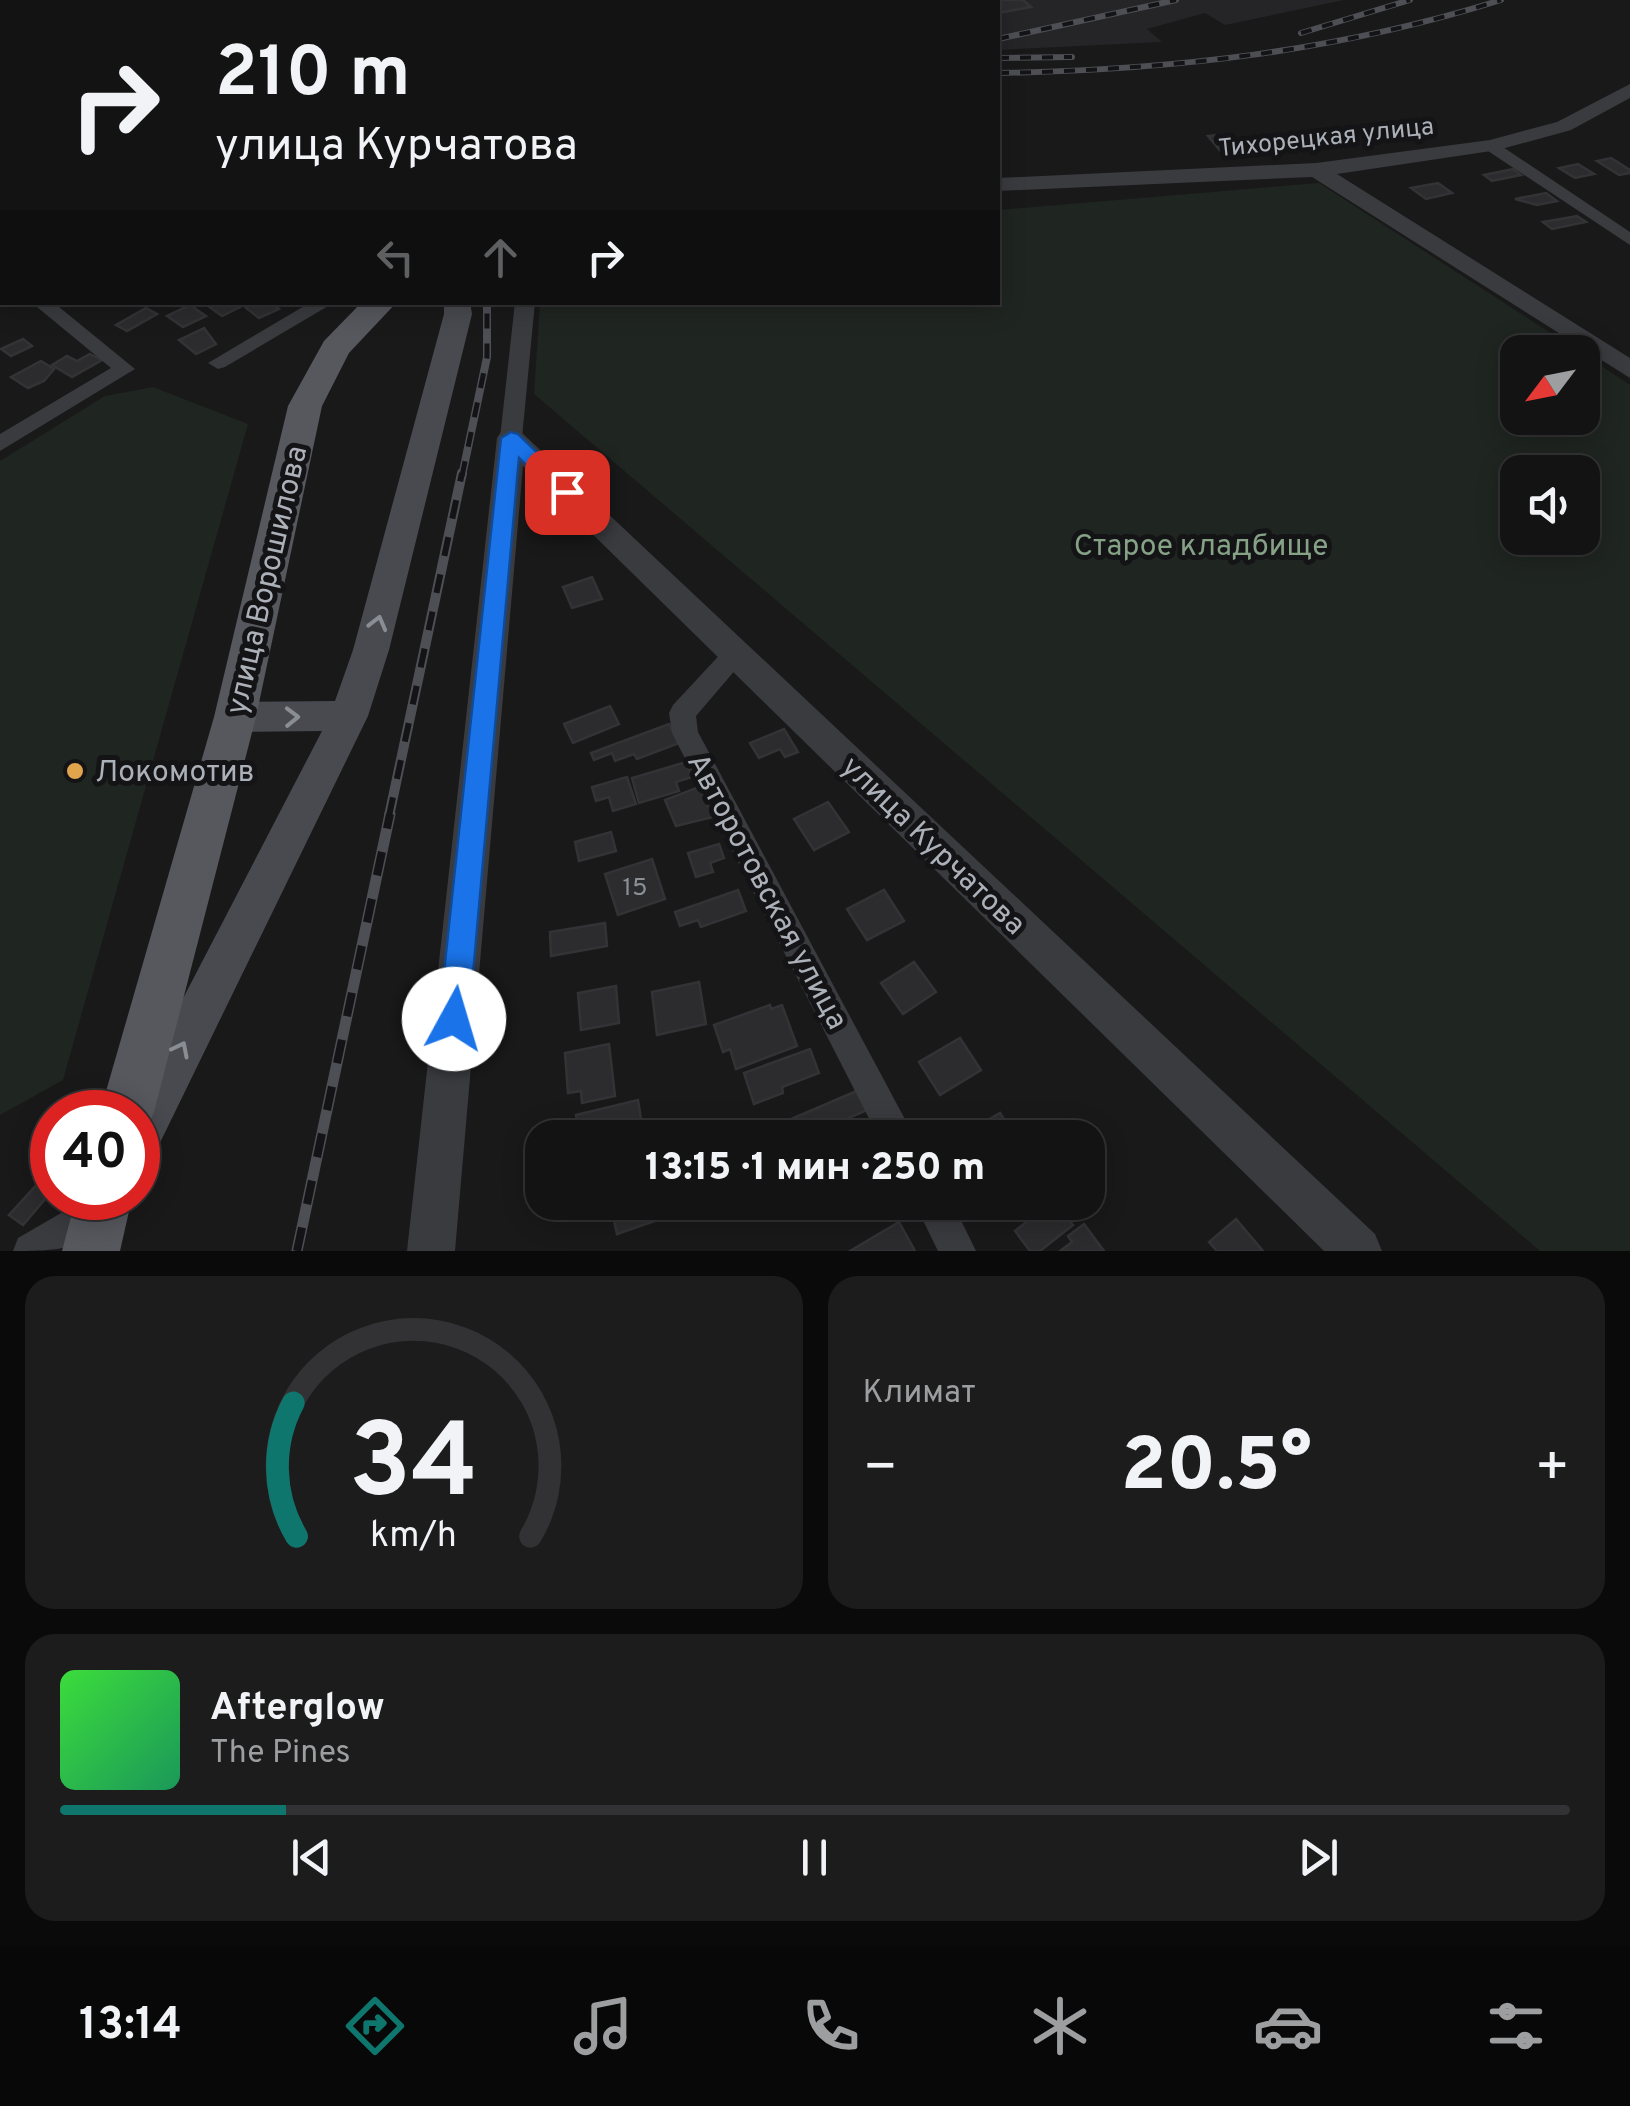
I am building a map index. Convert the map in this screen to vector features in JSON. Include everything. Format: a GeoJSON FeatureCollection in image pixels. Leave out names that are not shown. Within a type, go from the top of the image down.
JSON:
{"type":"FeatureCollection","features":[{"type":"Feature","properties":{"kind":"main road","name":"улица Ворошилова"},"geometry":{"type":"LineString","coordinates":[[133,1090],[235,718],[305,406],[321,366],[339,339],[379,305]]}},
{"type":"Feature","properties":{"kind":"main road"},"geometry":{"type":"LineString","coordinates":[[160,1092],[349,716],[390,576],[458,314],[456,305]]}},
{"type":"Feature","properties":{"kind":"main road"},"geometry":{"type":"LineString","coordinates":[[235,718],[349,716]]}},
{"type":"Feature","properties":{"kind":"street","name":"Тихорецкая улица"},"geometry":{"type":"LineString","coordinates":[[1004,184],[1316,170],[1491,146],[1564,126],[1630,90]]}},
{"type":"Feature","properties":{"kind":"street"},"geometry":{"type":"LineString","coordinates":[[1491,146],[1630,240]]}},
{"type":"Feature","properties":{"kind":"street"},"geometry":{"type":"LineString","coordinates":[[1316,170],[1630,370]]}},
{"type":"Feature","properties":{"kind":"street"},"geometry":{"type":"LineString","coordinates":[[0,444],[125,368],[44,305]]}},
{"type":"Feature","properties":{"kind":"street"},"geometry":{"type":"LineString","coordinates":[[218,363],[321,305]]}},
{"type":"Feature","properties":{"kind":"street"},"geometry":{"type":"LineString","coordinates":[[431,1251],[524,305]]}},
{"type":"Feature","properties":{"kind":"street","name":"улица Курчатова"},"geometry":{"type":"LineString","coordinates":[[511,438],[1358,1251]]}},
{"type":"Feature","properties":{"kind":"street","name":"Авторотовская улица"},"geometry":{"type":"LineString","coordinates":[[736,654],[682,713],[685,733],[889,1120]]}},
{"type":"Feature","properties":{"kind":"street"},"geometry":{"type":"LineString","coordinates":[[31,1251],[90,1220]]}},
{"type":"Feature","properties":{"kind":"street"},"geometry":{"type":"LineString","coordinates":[[942,1220],[958,1251]]}},
{"type":"Feature","properties":{"kind":"shaded area"},"geometry":{"type":"Polygon","coordinates":[[[1000,0],[1344,0],[1225,25],[1205,13],[1147,29],[1162,42],[1000,50],[1000,0]]]}},
{"type":"Feature","properties":{"kind":"green space","name":"Старое кладбище"},"geometry":{"type":"Polygon","coordinates":[[[1319,183],[1554,335],[1500,335],[1500,435],[1600,435],[1600,365],[1630,385],[1630,1251],[1540,1251],[534,394],[540,305],[1000,305],[1000,210],[1319,183]]]}},
{"type":"Feature","properties":{"kind":"green space","name":"Локомотив"},"geometry":{"type":"Polygon","coordinates":[[[153,387],[248,424],[63,1080],[45,1090],[30,1090],[30,1098],[0,1115],[0,461],[105,396],[153,387]]]}},
{"type":"Feature","properties":{"kind":"building"},"geometry":{"type":"Polygon","coordinates":[[[1000,0],[1023,0],[1031,7],[1000,13],[1000,0]]]}},
{"type":"Feature","properties":{"kind":"building"},"geometry":{"type":"Polygon","coordinates":[[[1229,134],[1245,151],[1223,154],[1208,136],[1229,134]]]}},
{"type":"Feature","properties":{"kind":"building"},"geometry":{"type":"Polygon","coordinates":[[[1611,158],[1630,173],[1619,175],[1597,161],[1611,158]]]}},
{"type":"Feature","properties":{"kind":"building"},"geometry":{"type":"Polygon","coordinates":[[[1578,164],[1594,174],[1575,178],[1559,168],[1578,164]]]}},
{"type":"Feature","properties":{"kind":"building"},"geometry":{"type":"Polygon","coordinates":[[[1513,169],[1521,175],[1492,181],[1484,175],[1513,169]]]}},
{"type":"Feature","properties":{"kind":"building"},"geometry":{"type":"Polygon","coordinates":[[[1438,183],[1452,193],[1426,199],[1411,188],[1438,183]]]}},
{"type":"Feature","properties":{"kind":"building"},"geometry":{"type":"Polygon","coordinates":[[[1546,193],[1557,201],[1537,205],[1515,199],[1546,193]]]}},
{"type":"Feature","properties":{"kind":"building"},"geometry":{"type":"Polygon","coordinates":[[[1577,216],[1586,222],[1552,229],[1543,222],[1577,216]]]}},
{"type":"Feature","properties":{"kind":"building"},"geometry":{"type":"Polygon","coordinates":[[[190,305],[206,316],[183,327],[167,316],[190,305]]]}},
{"type":"Feature","properties":{"kind":"building"},"geometry":{"type":"Polygon","coordinates":[[[241,305],[242,306],[222,316],[208,306],[241,305]]]}},
{"type":"Feature","properties":{"kind":"building"},"geometry":{"type":"Polygon","coordinates":[[[274,305],[279,309],[259,318],[246,308],[274,305]]]}},
{"type":"Feature","properties":{"kind":"building"},"geometry":{"type":"Polygon","coordinates":[[[146,308],[157,314],[127,331],[116,325],[146,308]]]}},
{"type":"Feature","properties":{"kind":"building"},"geometry":{"type":"Polygon","coordinates":[[[204,328],[216,344],[196,354],[179,340],[204,328]]]}},
{"type":"Feature","properties":{"kind":"building"},"geometry":{"type":"Polygon","coordinates":[[[23,339],[32,346],[11,356],[1,349],[23,339]]]}},
{"type":"Feature","properties":{"kind":"building"},"geometry":{"type":"Polygon","coordinates":[[[90,354],[102,360],[72,377],[52,365],[67,356],[77,361],[90,354]]]}},
{"type":"Feature","properties":{"kind":"building"},"geometry":{"type":"Polygon","coordinates":[[[41,361],[54,369],[44,381],[28,388],[11,377],[41,361]]]}},
{"type":"Feature","properties":{"kind":"building"},"geometry":{"type":"Polygon","coordinates":[[[592,577],[602,599],[572,608],[563,587],[592,577]]]}},
{"type":"Feature","properties":{"kind":"building"},"geometry":{"type":"Polygon","coordinates":[[[610,706],[619,724],[573,743],[564,724],[610,706]]]}},
{"type":"Feature","properties":{"kind":"building"},"geometry":{"type":"Polygon","coordinates":[[[669,724],[679,743],[637,759],[634,754],[615,761],[612,753],[594,760],[591,753],[669,724]]]}},
{"type":"Feature","properties":{"kind":"building"},"geometry":{"type":"Polygon","coordinates":[[[784,729],[798,752],[785,757],[780,749],[759,758],[750,743],[784,729]]]}},
{"type":"Feature","properties":{"kind":"building"},"geometry":{"type":"Polygon","coordinates":[[[686,762],[692,777],[676,782],[679,791],[639,803],[632,778],[686,762]]]}},
{"type":"Feature","properties":{"kind":"building"},"geometry":{"type":"Polygon","coordinates":[[[627,777],[636,804],[613,811],[609,797],[596,801],[592,787],[627,777]]]}},
{"type":"Feature","properties":{"kind":"building"},"geometry":{"type":"Polygon","coordinates":[[[699,787],[713,817],[676,826],[665,800],[699,787]]]}},
{"type":"Feature","properties":{"kind":"building"},"geometry":{"type":"Polygon","coordinates":[[[828,802],[849,832],[814,850],[794,819],[828,802]]]}},
{"type":"Feature","properties":{"kind":"building"},"geometry":{"type":"Polygon","coordinates":[[[611,832],[616,851],[579,861],[575,842],[611,832]]]}},
{"type":"Feature","properties":{"kind":"building"},"geometry":{"type":"Polygon","coordinates":[[[719,844],[724,858],[710,863],[713,872],[696,877],[688,853],[719,844]]]}},
{"type":"Feature","properties":{"kind":"building"},"geometry":{"type":"Polygon","coordinates":[[[652,859],[665,899],[618,915],[605,874],[652,859]]]}},
{"type":"Feature","properties":{"kind":"building"},"geometry":{"type":"Polygon","coordinates":[[[738,890],[746,911],[701,927],[698,920],[680,926],[675,912],[738,890]]]}},
{"type":"Feature","properties":{"kind":"building"},"geometry":{"type":"Polygon","coordinates":[[[884,890],[904,921],[867,940],[847,909],[884,890]]]}},
{"type":"Feature","properties":{"kind":"building"},"geometry":{"type":"Polygon","coordinates":[[[605,923],[607,946],[551,956],[550,932],[605,923]]]}},
{"type":"Feature","properties":{"kind":"building"},"geometry":{"type":"Polygon","coordinates":[[[914,962],[936,992],[903,1014],[881,983],[914,962]]]}},
{"type":"Feature","properties":{"kind":"building"},"geometry":{"type":"Polygon","coordinates":[[[699,982],[706,1024],[657,1035],[652,992],[699,982]]]}},
{"type":"Feature","properties":{"kind":"building"},"geometry":{"type":"Polygon","coordinates":[[[616,986],[619,1023],[581,1030],[578,993],[616,986]]]}},
{"type":"Feature","properties":{"kind":"building"},"geometry":{"type":"Polygon","coordinates":[[[770,1005],[771,1009],[782,1005],[797,1046],[736,1069],[730,1049],[723,1052],[714,1025],[770,1005]]]}},
{"type":"Feature","properties":{"kind":"building"},"geometry":{"type":"Polygon","coordinates":[[[960,1038],[981,1070],[940,1095],[919,1062],[960,1038]]]}},
{"type":"Feature","properties":{"kind":"building"},"geometry":{"type":"Polygon","coordinates":[[[609,1044],[615,1096],[582,1103],[581,1091],[568,1093],[565,1053],[609,1044]]]}},
{"type":"Feature","properties":{"kind":"building"},"geometry":{"type":"Polygon","coordinates":[[[810,1049],[819,1073],[782,1087],[783,1093],[754,1104],[744,1073],[810,1049]]]}},
{"type":"Feature","properties":{"kind":"building"},"geometry":{"type":"Polygon","coordinates":[[[859,1090],[867,1110],[844,1120],[789,1120],[859,1090]]]}},
{"type":"Feature","properties":{"kind":"building"},"geometry":{"type":"Polygon","coordinates":[[[638,1100],[641,1120],[577,1120],[576,1115],[638,1100]]]}},
{"type":"Feature","properties":{"kind":"building"},"geometry":{"type":"Polygon","coordinates":[[[30,1192],[30,1217],[23,1225],[9,1215],[30,1192]]]}},
{"type":"Feature","properties":{"kind":"building"},"geometry":{"type":"Polygon","coordinates":[[[1236,1219],[1263,1251],[1217,1251],[1209,1242],[1236,1219]]]}},
{"type":"Feature","properties":{"kind":"building"},"geometry":{"type":"Polygon","coordinates":[[[614,1220],[658,1220],[617,1234],[614,1220]]]}},
{"type":"Feature","properties":{"kind":"building"},"geometry":{"type":"Polygon","coordinates":[[[1029,1220],[1069,1220],[1073,1225],[1040,1251],[1030,1251],[1015,1231],[1029,1220]]]}},
{"type":"Feature","properties":{"kind":"building"},"geometry":{"type":"Polygon","coordinates":[[[899,1222],[915,1251],[850,1251],[899,1222]]]}},
{"type":"Feature","properties":{"kind":"building"},"geometry":{"type":"Polygon","coordinates":[[[1084,1224],[1104,1251],[1060,1251],[1072,1242],[1068,1236],[1084,1224]]]}},
{"type":"Feature","properties":{"kind":"railway"},"geometry":{"type":"LineString","coordinates":[[1000,39],[1176,0]]}},
{"type":"Feature","properties":{"kind":"railway"},"geometry":{"type":"LineString","coordinates":[[1301,33],[1410,0]]}},
{"type":"Feature","properties":{"kind":"railway"},"geometry":{"type":"LineString","coordinates":[[1000,73],[1126,68],[1252,55],[1377,33],[1501,0]]}},
{"type":"Feature","properties":{"kind":"railway"},"geometry":{"type":"LineString","coordinates":[[1000,58],[1072,57]]}},
{"type":"Feature","properties":{"kind":"railway"},"geometry":{"type":"LineString","coordinates":[[462,476],[487,357],[487,305]]}},
{"type":"Feature","properties":{"kind":"railway"},"geometry":{"type":"LineString","coordinates":[[389,816],[462,473]]}},
{"type":"Feature","properties":{"kind":"railway"},"geometry":{"type":"LineString","coordinates":[[297,1251],[390,814]]}},
{"type":"Feature","properties":{"kind":"place","name":"Локомотив"},"geometry":{"type":"Point","coordinates":[75,771]}},
{"type":"Feature","properties":{"kind":"route"},"geometry":{"type":"LineString","coordinates":[[454,1019],[511,438],[567,492]]}}]}
